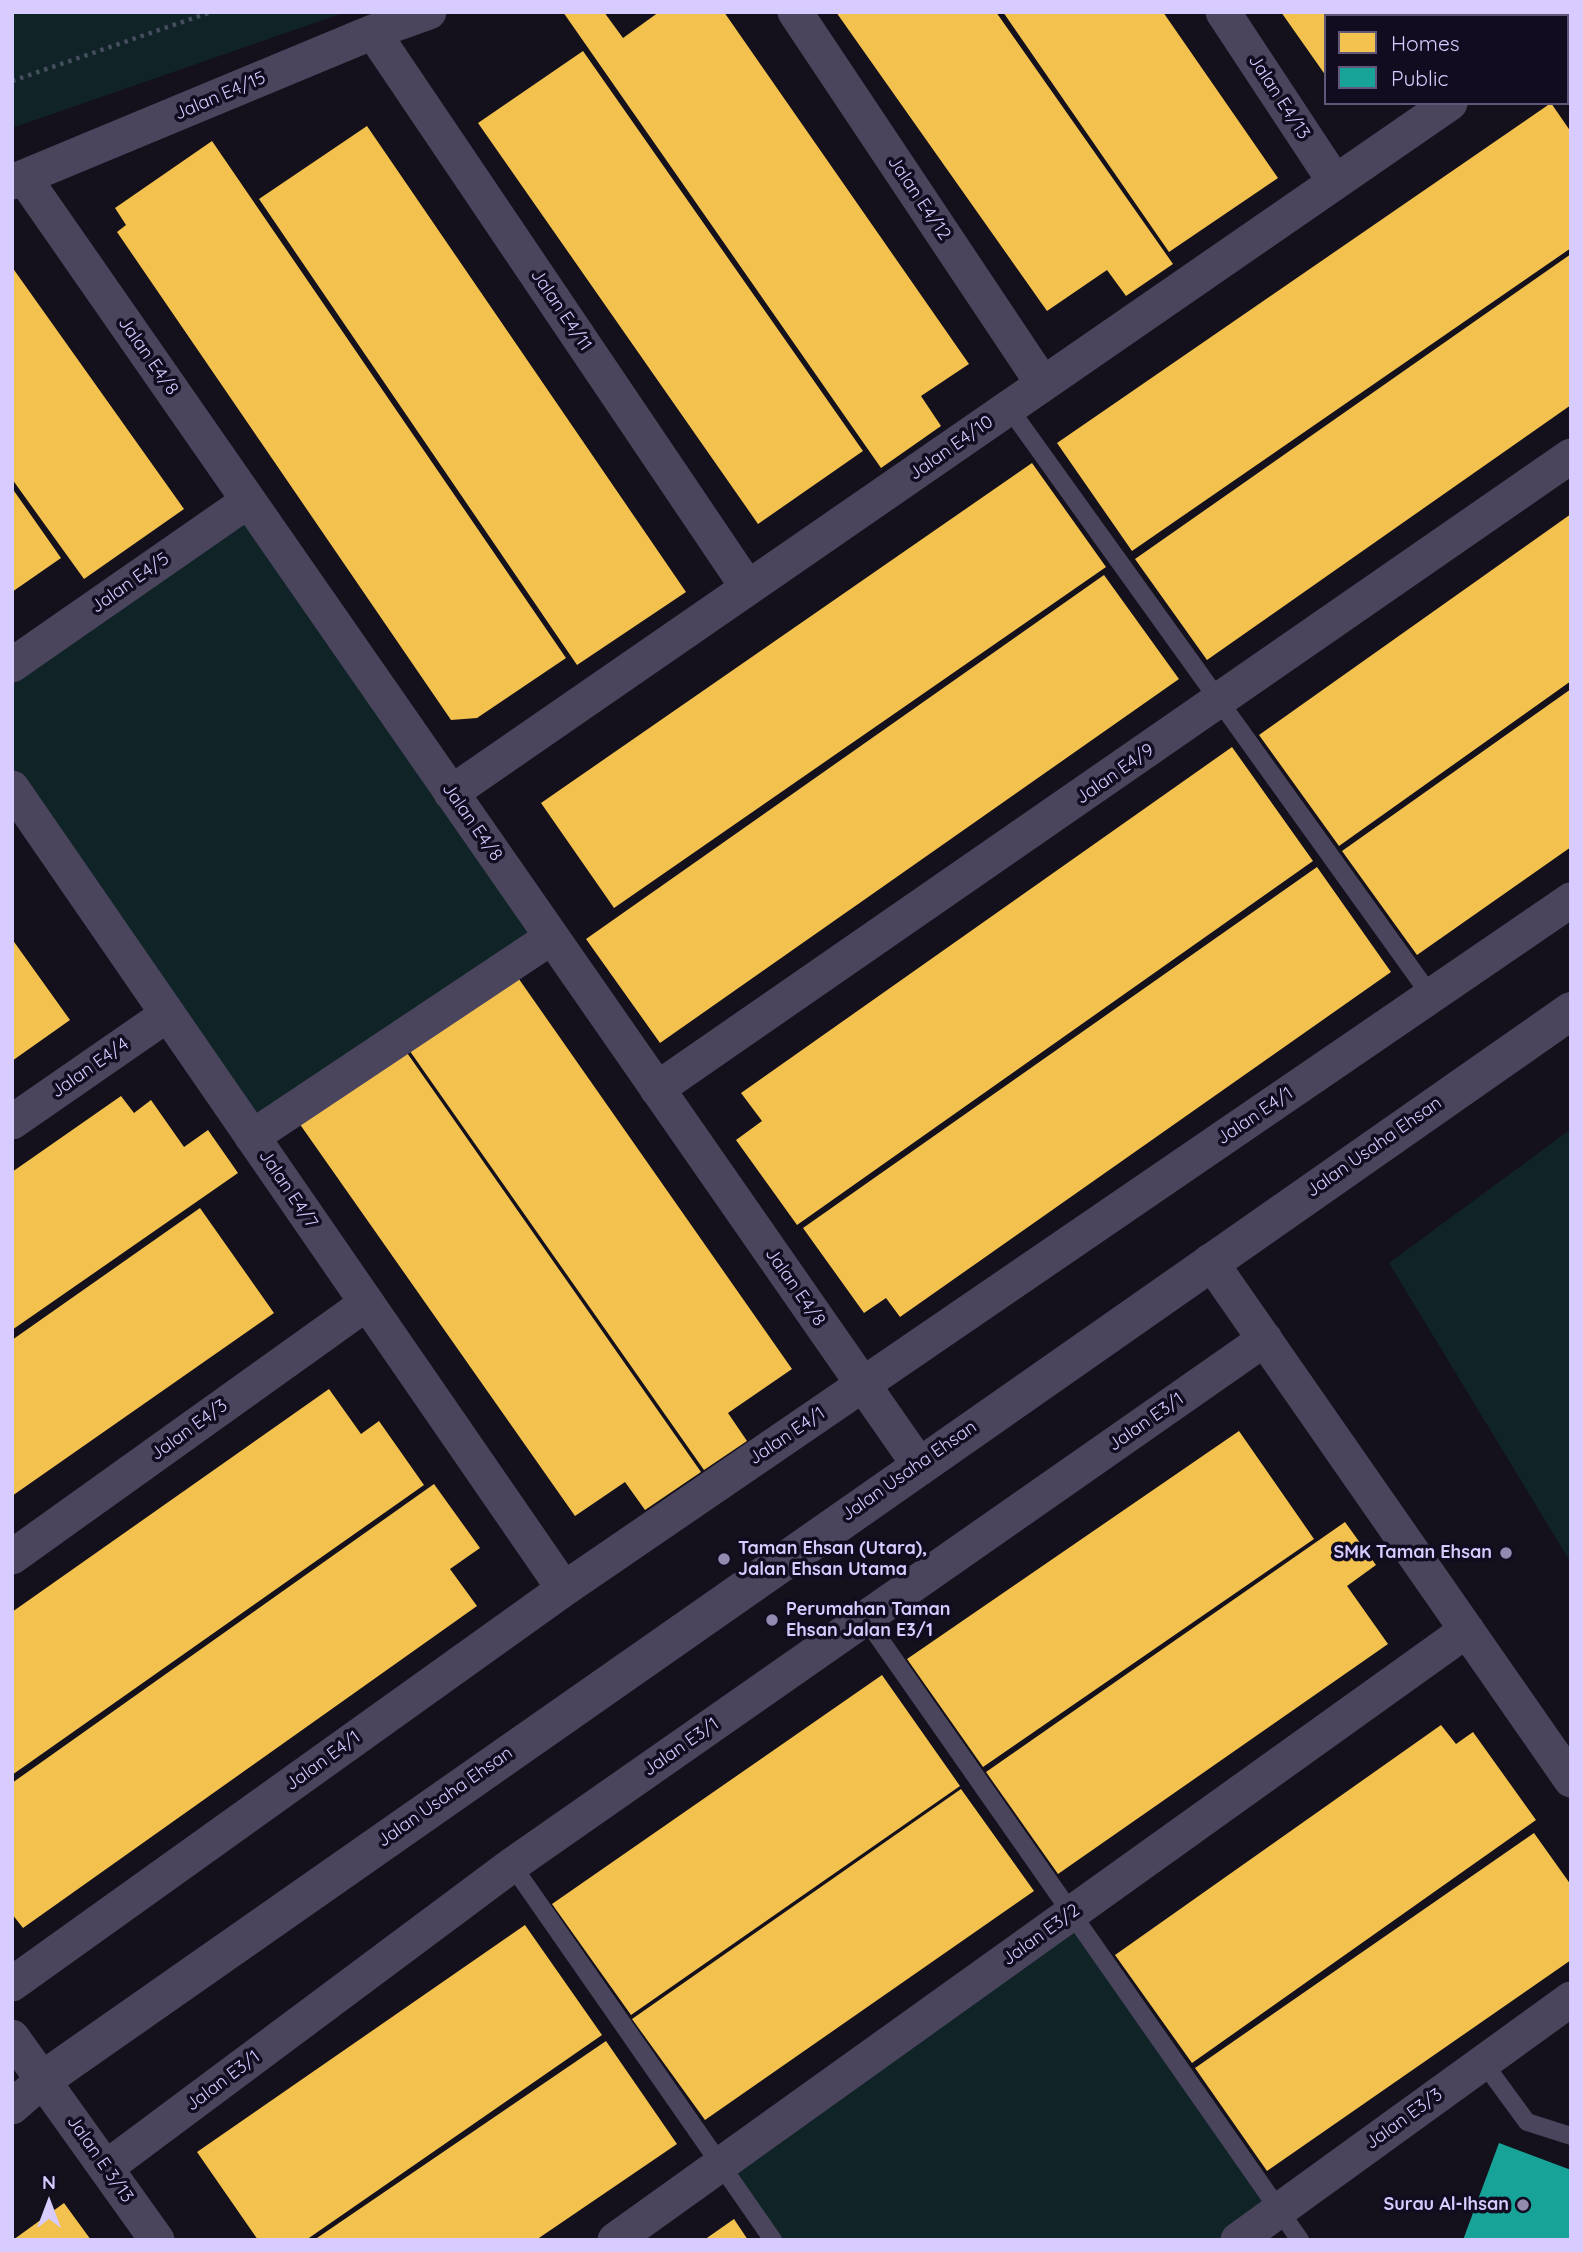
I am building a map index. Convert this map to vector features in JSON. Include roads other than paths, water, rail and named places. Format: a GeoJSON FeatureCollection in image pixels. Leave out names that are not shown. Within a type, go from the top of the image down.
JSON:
{"type":"FeatureCollection","features":[{"type":"Feature","properties":{"kind":"street","name":"Jalan E4/15"},"geometry":{"type":"LineString","coordinates":[[18,181],[373,32],[429,12]]}},
{"type":"Feature","properties":{"kind":"street","name":"Jalan E4/12"},"geometry":{"type":"LineString","coordinates":[[795,12],[1043,384]]}},
{"type":"Feature","properties":{"kind":"street","name":"Jalan E4/13"},"geometry":{"type":"LineString","coordinates":[[1223,12],[1335,182]]}},
{"type":"Feature","properties":{"kind":"street","name":"Jalan E4/11"},"geometry":{"type":"LineString","coordinates":[[373,32],[748,588]]}},
{"type":"Feature","properties":{"kind":"street","name":"Jalan E4/10"},"geometry":{"type":"LineString","coordinates":[[451,793],[1447,105]]}},
{"type":"Feature","properties":{"kind":"street","name":"Jalan E4/8"},"geometry":{"type":"LineString","coordinates":[[18,181],[248,501],[919,1465]]}},
{"type":"Feature","properties":{"kind":"street","name":"Jalan E4/9"},"geometry":{"type":"LineString","coordinates":[[657,1089],[1221,701],[1528,482],[1571,456]]}},
{"type":"Feature","properties":{"kind":"street","name":"Jalan E4/5"},"geometry":{"type":"LineString","coordinates":[[12,665],[248,501]]}},
{"type":"Feature","properties":{"kind":"street","name":"Jalan E4/7"},"geometry":{"type":"LineString","coordinates":[[12,788],[564,1589]]}},
{"type":"Feature","properties":{"kind":"street","name":"Jalan E4/1"},"geometry":{"type":"LineString","coordinates":[[12,1984],[564,1589],[1571,901]]}},
{"type":"Feature","properties":{"kind":"street"},"geometry":{"type":"LineString","coordinates":[[252,1137],[552,937]]}},
{"type":"Feature","properties":{"kind":"street","name":"Jalan Usaha Ehsan"},"geometry":{"type":"LineString","coordinates":[[12,2107],[44,2079],[1571,1011]]}},
{"type":"Feature","properties":{"kind":"street","name":"Jalan E4/4"},"geometry":{"type":"LineString","coordinates":[[12,1122],[168,1014]]}},
{"type":"Feature","properties":{"kind":"street"},"geometry":{"type":"LineString","coordinates":[[1210,1261],[1571,1780]]}},
{"type":"Feature","properties":{"kind":"street","name":"Jalan E4/3"},"geometry":{"type":"LineString","coordinates":[[12,1557],[367,1303]]}},
{"type":"Feature","properties":{"kind":"street","name":"Jalan E3/1"},"geometry":{"type":"LineString","coordinates":[[107,2167],[512,1865],[1265,1339]]}},
{"type":"Feature","properties":{"kind":"street","name":"Jalan E3/2"},"geometry":{"type":"LineString","coordinates":[[615,2240],[1467,1630]]}},
{"type":"Feature","properties":{"kind":"street","name":"Jalan E3/3"},"geometry":{"type":"LineString","coordinates":[[1238,2240],[1571,1999]]}},
{"type":"Feature","properties":{"kind":"street","name":"Jalan E 3/13"},"geometry":{"type":"LineString","coordinates":[[12,2037],[157,2240]]}},
{"type":"Feature","properties":{"kind":"lane"},"geometry":{"type":"LineString","coordinates":[[1009,408],[1431,996]]}},
{"type":"Feature","properties":{"kind":"lane"},"geometry":{"type":"LineString","coordinates":[[865,1618],[1300,2240]]}},
{"type":"Feature","properties":{"kind":"lane"},"geometry":{"type":"LineString","coordinates":[[512,1865],[773,2240]]}},
{"type":"Feature","properties":{"kind":"lane"},"geometry":{"type":"LineString","coordinates":[[1483,2062],[1527,2122],[1571,2136]]}},
{"type":"Feature","properties":{"kind":"place","name":"SMK Taman Ehsan"},"geometry":{"type":"Point","coordinates":[1506,1553]}},
{"type":"Feature","properties":{"kind":"place","name":"Taman Ehsan (Utara), Jalan Ehsan Utama"},"geometry":{"type":"Point","coordinates":[724,1559]}},
{"type":"Feature","properties":{"kind":"place","name":"Perumahan Taman Ehsan Jalan E3/1"},"geometry":{"type":"Point","coordinates":[772,1620]}},
{"type":"Feature","properties":{"kind":"place","name":"Surau Al-Ihsan"},"geometry":{"type":"Point","coordinates":[1523,2205]}}]}
